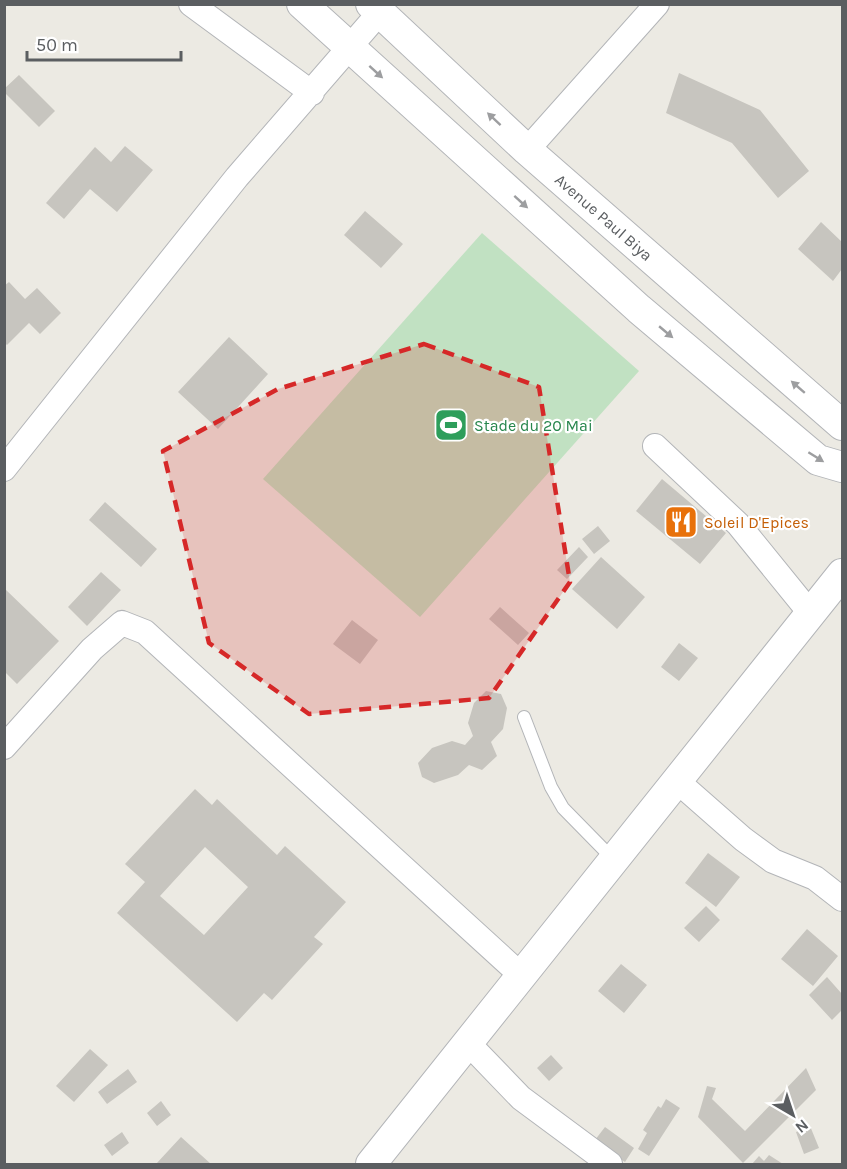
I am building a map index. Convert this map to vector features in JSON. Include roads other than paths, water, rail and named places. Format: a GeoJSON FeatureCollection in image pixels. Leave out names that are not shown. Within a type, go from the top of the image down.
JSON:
{"type":"FeatureCollection","features":[{"type":"Feature","properties":{"kind":"street"},"geometry":{"type":"LineString","coordinates":[[191,4],[312,93]]}},
{"type":"Feature","properties":{"kind":"street"},"geometry":{"type":"LineString","coordinates":[[302,4],[639,309],[818,460],[843,467]]}},
{"type":"Feature","properties":{"kind":"street"},"geometry":{"type":"LineString","coordinates":[[527,150],[657,4]]}},
{"type":"Feature","properties":{"kind":"street"},"geometry":{"type":"LineString","coordinates":[[4,469],[237,177],[312,93],[349,47],[375,8]]}},
{"type":"Feature","properties":{"kind":"street","name":"Avenue Paul Biya"},"geometry":{"type":"LineString","coordinates":[[375,8],[527,150],[843,425]]}},
{"type":"Feature","properties":{"kind":"street"},"geometry":{"type":"LineString","coordinates":[[655,446],[738,524],[811,614]]}},
{"type":"Feature","properties":{"kind":"street"},"geometry":{"type":"LineString","coordinates":[[371,1164],[843,574]]}},
{"type":"Feature","properties":{"kind":"street"},"geometry":{"type":"LineString","coordinates":[[4,747],[93,649],[122,623],[145,632],[522,976]]}},
{"type":"Feature","properties":{"kind":"street"},"geometry":{"type":"LineString","coordinates":[[677,781],[743,839],[773,861],[815,878],[843,899]]}},
{"type":"Feature","properties":{"kind":"street"},"geometry":{"type":"LineString","coordinates":[[468,1043],[521,1098],[610,1164]]}},
{"type":"Feature","properties":{"kind":"lane"},"geometry":{"type":"LineString","coordinates":[[524,717],[551,787],[563,808],[614,860]]}},
{"type":"Feature","properties":{"kind":"place","name":"Stade du 20 Mai"},"geometry":{"type":"Point","coordinates":[451,425]}},
{"type":"Feature","properties":{"kind":"place","name":"Soleil D'Epices"},"geometry":{"type":"Point","coordinates":[681,522]}}]}
